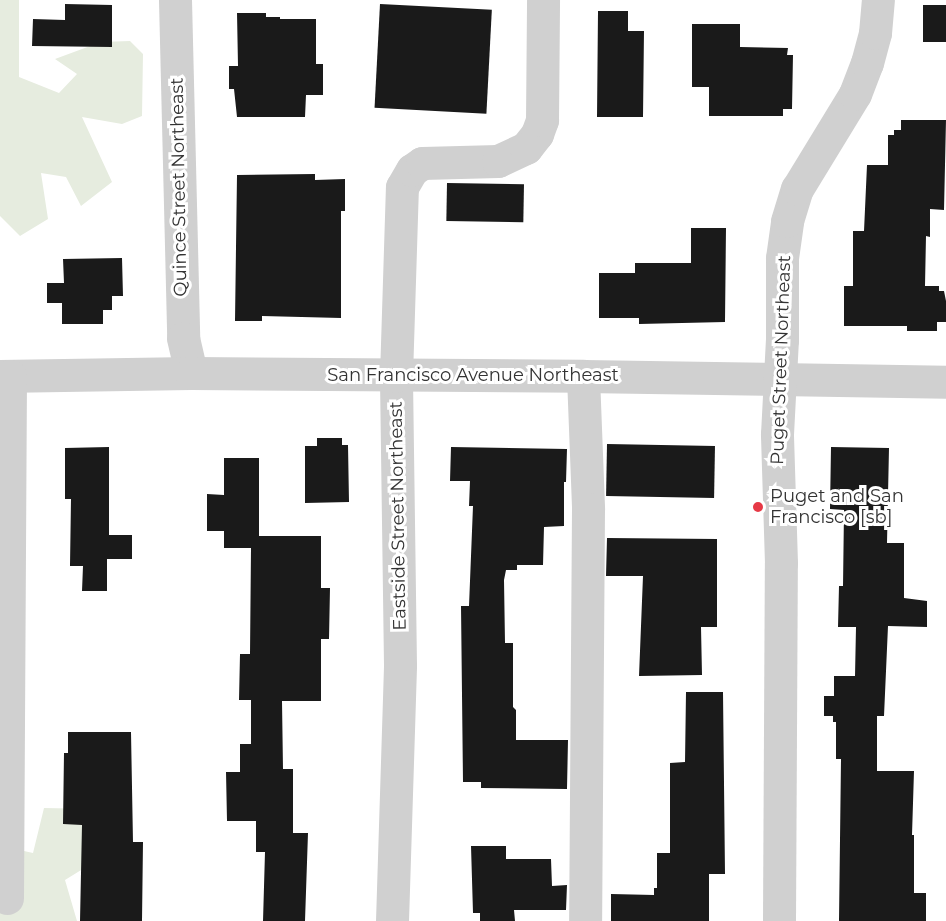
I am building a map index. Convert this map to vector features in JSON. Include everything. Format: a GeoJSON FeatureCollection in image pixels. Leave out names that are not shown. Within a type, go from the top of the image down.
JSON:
{"type":"FeatureCollection","features":[{"type":"Feature","properties":{"kind":"street","name":"Quince Street Northeast"},"geometry":{"type":"LineString","coordinates":[[175,0],[183,338],[191,374]]}},
{"type":"Feature","properties":{"kind":"street","name":"Eastside Street Northeast"},"geometry":{"type":"LineString","coordinates":[[392,921],[400,665],[396,376],[402,187],[412,170],[422,163],[498,161],[526,148],[537,134],[542,120],[543,0]]}},
{"type":"Feature","properties":{"kind":"street","name":"Puget Street Northeast"},"geometry":{"type":"LineString","coordinates":[[779,921],[779,380],[782,340],[782,258],[787,221],[797,189],[855,94],[867,63],[875,33],[878,0]]}},
{"type":"Feature","properties":{"kind":"street","name":"San Francisco Avenue Northeast"},"geometry":{"type":"LineString","coordinates":[[5,376],[191,374],[583,376],[946,382]]}},
{"type":"Feature","properties":{"kind":"street"},"geometry":{"type":"LineString","coordinates":[[5,376],[7,898]]}},
{"type":"Feature","properties":{"kind":"street"},"geometry":{"type":"LineString","coordinates":[[583,376],[588,509],[585,921]]}},
{"type":"Feature","properties":{"kind":"shaded area"},"geometry":{"type":"Polygon","coordinates":[[[0,0],[19,0],[19,77],[59,93],[77,74],[55,59],[101,42],[130,41],[143,54],[142,116],[122,124],[82,117],[112,182],[81,206],[66,177],[41,173],[48,219],[20,236],[0,216],[0,0]]]}},
{"type":"Feature","properties":{"kind":"shaded area"},"geometry":{"type":"Polygon","coordinates":[[[44,808],[96,809],[107,854],[65,880],[77,921],[0,921],[0,864],[15,849],[33,853],[44,808]]]}},
{"type":"Feature","properties":{"kind":"building"},"geometry":{"type":"Polygon","coordinates":[[[65,4],[112,5],[112,47],[32,46],[33,19],[65,20],[65,4]]]}},
{"type":"Feature","properties":{"kind":"building"},"geometry":{"type":"Polygon","coordinates":[[[380,4],[492,10],[486,114],[375,108],[380,4]]]}},
{"type":"Feature","properties":{"kind":"building"},"geometry":{"type":"Polygon","coordinates":[[[923,5],[946,5],[946,42],[923,42],[923,5]]]}},
{"type":"Feature","properties":{"kind":"building"},"geometry":{"type":"Polygon","coordinates":[[[598,11],[628,11],[628,31],[644,31],[643,117],[597,117],[598,11]]]}},
{"type":"Feature","properties":{"kind":"building"},"geometry":{"type":"Polygon","coordinates":[[[237,13],[266,13],[266,17],[280,17],[280,19],[316,19],[316,64],[323,64],[323,95],[306,95],[305,117],[237,117],[234,89],[229,89],[229,66],[238,66],[237,13]]]}},
{"type":"Feature","properties":{"kind":"building"},"geometry":{"type":"Polygon","coordinates":[[[692,24],[740,24],[740,47],[788,48],[787,55],[793,55],[792,109],[783,109],[783,116],[709,116],[709,87],[692,87],[692,24]]]}},
{"type":"Feature","properties":{"kind":"building"},"geometry":{"type":"Polygon","coordinates":[[[901,120],[946,120],[944,210],[930,209],[930,237],[926,236],[925,286],[939,286],[939,291],[944,291],[946,301],[946,322],[937,322],[937,331],[907,331],[907,326],[844,326],[844,286],[853,286],[853,231],[864,231],[867,165],[888,165],[888,135],[894,135],[894,130],[901,130],[901,120]]]}},
{"type":"Feature","properties":{"kind":"building"},"geometry":{"type":"Polygon","coordinates":[[[315,174],[315,180],[345,179],[345,211],[341,211],[341,318],[262,316],[262,321],[235,321],[237,175],[315,174]]]}},
{"type":"Feature","properties":{"kind":"building"},"geometry":{"type":"Polygon","coordinates":[[[447,183],[524,184],[523,222],[446,221],[447,183]]]}},
{"type":"Feature","properties":{"kind":"building"},"geometry":{"type":"Polygon","coordinates":[[[691,228],[726,228],[725,322],[639,324],[639,318],[599,318],[599,273],[635,273],[635,263],[691,263],[691,228]]]}},
{"type":"Feature","properties":{"kind":"building"},"geometry":{"type":"Polygon","coordinates":[[[122,258],[123,296],[112,296],[112,310],[103,310],[103,324],[62,324],[62,303],[47,303],[47,283],[64,283],[63,259],[122,258]]]}},
{"type":"Feature","properties":{"kind":"building"},"geometry":{"type":"Polygon","coordinates":[[[317,438],[342,438],[342,445],[348,445],[349,502],[305,503],[305,446],[317,446],[317,438]]]}},
{"type":"Feature","properties":{"kind":"building"},"geometry":{"type":"Polygon","coordinates":[[[607,444],[715,446],[714,498],[606,496],[607,444]]]}},
{"type":"Feature","properties":{"kind":"building"},"geometry":{"type":"Polygon","coordinates":[[[109,447],[109,535],[132,535],[132,559],[107,559],[107,591],[82,591],[83,566],[70,566],[71,499],[65,499],[65,448],[109,447]]]}},
{"type":"Feature","properties":{"kind":"building"},"geometry":{"type":"Polygon","coordinates":[[[451,447],[567,449],[564,526],[544,527],[543,565],[517,565],[517,570],[506,570],[504,580],[505,643],[513,643],[513,707],[516,710],[516,740],[568,740],[567,789],[481,788],[481,782],[463,782],[461,606],[469,606],[473,506],[469,506],[470,481],[450,481],[451,447]]]}},
{"type":"Feature","properties":{"kind":"building"},"geometry":{"type":"Polygon","coordinates":[[[831,447],[889,448],[887,543],[904,543],[904,598],[927,601],[927,627],[888,626],[884,716],[877,716],[877,771],[914,771],[912,835],[914,835],[914,893],[926,893],[926,921],[839,921],[841,759],[836,759],[836,722],[833,722],[833,716],[824,716],[824,696],[834,696],[834,676],[855,676],[856,627],[838,627],[839,586],[843,586],[844,510],[830,509],[831,447]]]}},
{"type":"Feature","properties":{"kind":"building"},"geometry":{"type":"Polygon","coordinates":[[[224,458],[259,458],[259,536],[321,536],[321,588],[330,588],[329,639],[321,639],[321,701],[282,701],[283,769],[293,769],[293,833],[308,833],[305,921],[263,921],[265,852],[256,852],[256,821],[227,821],[226,772],[240,772],[240,744],[251,744],[251,700],[239,700],[240,654],[250,654],[251,548],[224,548],[224,531],[207,531],[207,494],[224,495],[224,458]]]}},
{"type":"Feature","properties":{"kind":"building"},"geometry":{"type":"Polygon","coordinates":[[[607,538],[717,539],[717,627],[701,627],[702,675],[639,676],[643,576],[606,576],[607,538]]]}},
{"type":"Feature","properties":{"kind":"building"},"geometry":{"type":"Polygon","coordinates":[[[686,692],[723,692],[725,874],[709,874],[709,921],[611,921],[611,894],[654,895],[654,888],[657,888],[657,853],[670,853],[670,763],[685,762],[686,692]]]}},
{"type":"Feature","properties":{"kind":"building"},"geometry":{"type":"Polygon","coordinates":[[[68,732],[131,732],[133,842],[143,842],[142,921],[80,921],[82,825],[63,824],[64,753],[68,753],[68,732]]]}},
{"type":"Feature","properties":{"kind":"building"},"geometry":{"type":"Polygon","coordinates":[[[471,846],[506,846],[506,859],[551,859],[552,886],[567,885],[566,910],[514,910],[515,921],[480,921],[480,913],[473,913],[471,846]]]}},
{"type":"Feature","properties":{"kind":"place","name":"Puget and San Francisco [sb]"},"geometry":{"type":"Point","coordinates":[758,507]}}]}
